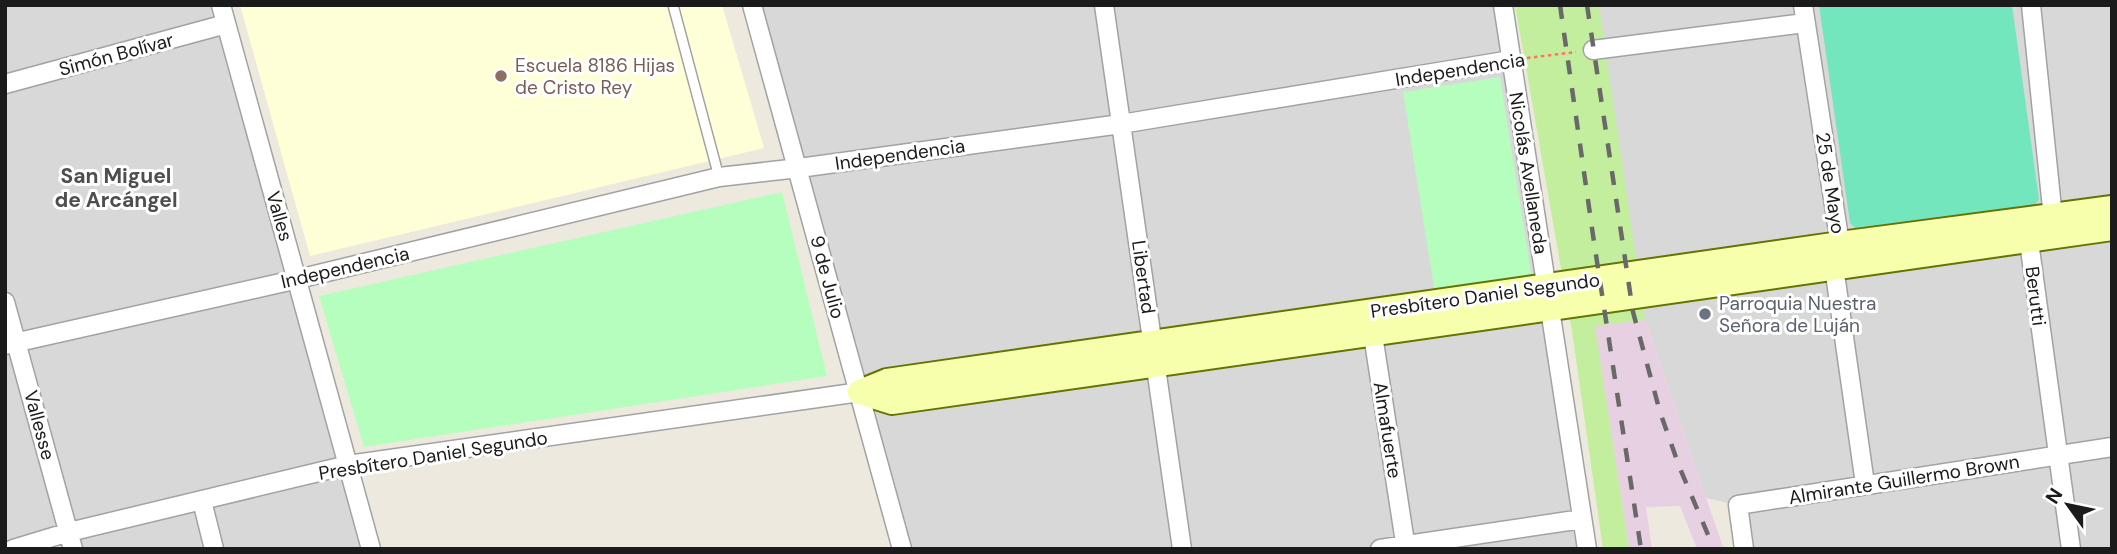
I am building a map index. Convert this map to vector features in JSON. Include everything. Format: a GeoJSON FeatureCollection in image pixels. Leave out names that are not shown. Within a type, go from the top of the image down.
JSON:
{"type":"FeatureCollection","features":[{"type":"Feature","properties":{"kind":"main road","name":"Presbítero Daniel Segundo"},"geometry":{"type":"LineString","coordinates":[[2041,228],[2112,208]]}},
{"type":"Feature","properties":{"kind":"main road","name":"Presbítero Daniel Segundo"},"geometry":{"type":"LineString","coordinates":[[860,392],[887,382],[1155,354],[2041,228],[2112,228]]}},
{"type":"Feature","properties":{"kind":"street","name":"Valles"},"geometry":{"type":"LineString","coordinates":[[221,5],[371,549]]}},
{"type":"Feature","properties":{"kind":"street","name":"9 de Julio"},"geometry":{"type":"LineString","coordinates":[[752,5],[902,549]]}},
{"type":"Feature","properties":{"kind":"street","name":"Libertad"},"geometry":{"type":"LineString","coordinates":[[1104,5],[1182,549]]}},
{"type":"Feature","properties":{"kind":"street","name":"Nicolás Avellaneda"},"geometry":{"type":"LineString","coordinates":[[1503,5],[1587,549]]}},
{"type":"Feature","properties":{"kind":"street","name":"Berutti"},"geometry":{"type":"LineString","coordinates":[[2031,5],[2052,208],[2031,249],[2071,549]]}},
{"type":"Feature","properties":{"kind":"street"},"geometry":{"type":"LineString","coordinates":[[1593,50],[1804,14]]}},
{"type":"Feature","properties":{"kind":"street","name":"25 de Mayo"},"geometry":{"type":"LineString","coordinates":[[1804,14],[1865,484]]}},
{"type":"Feature","properties":{"kind":"street","name":"Simón Bolívar"},"geometry":{"type":"LineString","coordinates":[[5,84],[226,24]]}},
{"type":"Feature","properties":{"kind":"street","name":"Independencia"},"geometry":{"type":"LineString","coordinates":[[11,344],[298,279],[719,177],[1121,124],[1511,60]]}},
{"type":"Feature","properties":{"kind":"street","name":"Vallesse"},"geometry":{"type":"LineString","coordinates":[[5,302],[11,344],[71,540]]}},
{"type":"Feature","properties":{"kind":"street","name":"Almafuerte"},"geometry":{"type":"LineString","coordinates":[[1371,323],[1406,547]]}},
{"type":"Feature","properties":{"kind":"street","name":"Presbítero Daniel Segundo"},"geometry":{"type":"LineString","coordinates":[[13,549],[71,540],[202,501],[348,465],[860,392]]}},
{"type":"Feature","properties":{"kind":"street","name":"Almirante Guillermo Brown"},"geometry":{"type":"LineString","coordinates":[[1744,549],[1738,505],[2112,447]]}},
{"type":"Feature","properties":{"kind":"street"},"geometry":{"type":"LineString","coordinates":[[202,501],[214,549]]}},
{"type":"Feature","properties":{"kind":"street"},"geometry":{"type":"LineString","coordinates":[[1380,549],[1582,519]]}},
{"type":"Feature","properties":{"kind":"lane"},"geometry":{"type":"LineString","coordinates":[[673,5],[719,177]]}},
{"type":"Feature","properties":{"kind":"path","name":"Independencia"},"geometry":{"type":"LineString","coordinates":[[1511,60],[1593,50]]}},
{"type":"Feature","properties":{"kind":"shaded area"},"geometry":{"type":"Polygon","coordinates":[[[5,5],[221,5],[371,549],[73,549],[69,533],[5,549],[5,5]]]}},
{"type":"Feature","properties":{"kind":"shaded area","name":"Escuela 8186 Hijas de Cristo Rey"},"geometry":{"type":"Polygon","coordinates":[[[240,5],[722,5],[764,148],[310,256],[240,5]]]}},
{"type":"Feature","properties":{"kind":"shaded area"},"geometry":{"type":"Polygon","coordinates":[[[752,5],[1503,5],[1587,549],[902,549],[752,5]]]}},
{"type":"Feature","properties":{"kind":"shaded area"},"geometry":{"type":"Polygon","coordinates":[[[1587,5],[2112,5],[2112,549],[1744,549],[1738,505],[1706,498],[1645,320],[1628,285],[1587,5]]]}},
{"type":"Feature","properties":{"kind":"shaded area"},"geometry":{"type":"Polygon","coordinates":[[[1645,320],[1724,549],[1697,549],[1680,506],[1646,507],[1652,549],[1629,549],[1594,325],[1645,320]]]}},
{"type":"Feature","properties":{"kind":"green space"},"geometry":{"type":"Polygon","coordinates":[[[1515,5],[1599,5],[1645,320],[1595,326],[1629,549],[1603,549],[1572,331],[1515,5]]]}},
{"type":"Feature","properties":{"kind":"green space"},"geometry":{"type":"Polygon","coordinates":[[[1819,5],[2012,5],[2039,199],[2033,208],[1860,233],[1850,223],[1819,5]]]}},
{"type":"Feature","properties":{"kind":"green space"},"geometry":{"type":"Polygon","coordinates":[[[1500,77],[1532,279],[1435,294],[1403,92],[1500,77]]]}},
{"type":"Feature","properties":{"kind":"green space"},"geometry":{"type":"Polygon","coordinates":[[[782,192],[827,376],[364,447],[319,296],[782,192]]]}},
{"type":"Feature","properties":{"kind":"railway"},"geometry":{"type":"LineString","coordinates":[[1560,5],[1641,549]]}},
{"type":"Feature","properties":{"kind":"railway"},"geometry":{"type":"LineString","coordinates":[[1587,5],[1633,312],[1660,412],[1679,466],[1714,549]]}},
{"type":"Feature","properties":{"kind":"place","name":"Escuela 8186 Hijas de Cristo Rey"},"geometry":{"type":"Point","coordinates":[501,76]}},
{"type":"Feature","properties":{"kind":"place","name":"Parroquia Nuestra Señora de Luján"},"geometry":{"type":"Point","coordinates":[1705,314]}},
{"type":"Feature","properties":{"kind":"district","name":"San Miguel de Arcángel"},"geometry":{"type":"Point","coordinates":[116,188]}}]}
